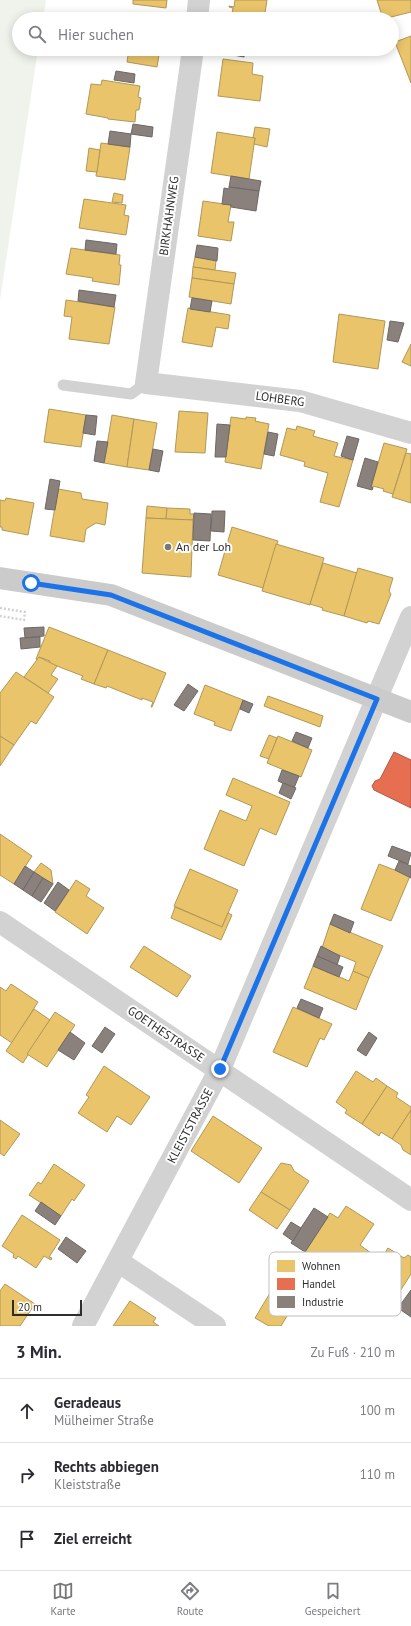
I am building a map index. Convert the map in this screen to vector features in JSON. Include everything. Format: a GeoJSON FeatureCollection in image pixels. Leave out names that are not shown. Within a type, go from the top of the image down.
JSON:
{"type":"FeatureCollection","features":[{"type":"Feature","properties":{"kind":"main road"},"geometry":{"type":"LineString","coordinates":[[0,578],[111,595],[411,712]]}},
{"type":"Feature","properties":{"kind":"street"},"geometry":{"type":"LineString","coordinates":[[198,12],[199,0]]}},
{"type":"Feature","properties":{"kind":"street","name":"BIRKHAHNWEG"},"geometry":{"type":"LineString","coordinates":[[146,383],[192,56]]}},
{"type":"Feature","properties":{"kind":"street","name":"LOHBERG"},"geometry":{"type":"LineString","coordinates":[[146,383],[300,401],[411,433]]}},
{"type":"Feature","properties":{"kind":"street"},"geometry":{"type":"LineString","coordinates":[[377,699],[411,617]]}},
{"type":"Feature","properties":{"kind":"street","name":"KLEISTSTRASSE"},"geometry":{"type":"LineString","coordinates":[[83,1326],[119,1262],[220,1069],[377,699]]}},
{"type":"Feature","properties":{"kind":"street","name":"GOETHESTRASSE"},"geometry":{"type":"LineString","coordinates":[[0,922],[220,1069],[411,1200]]}},
{"type":"Feature","properties":{"kind":"street"},"geometry":{"type":"LineString","coordinates":[[119,1262],[215,1326]]}},
{"type":"Feature","properties":{"kind":"lane"},"geometry":{"type":"LineString","coordinates":[[64,385],[131,394],[146,383]]}},
{"type":"Feature","properties":{"kind":"path"},"geometry":{"type":"LineString","coordinates":[[0,608],[25,612],[24,620],[0,616]]}},
{"type":"Feature","properties":{"kind":"shaded area"},"geometry":{"type":"Polygon","coordinates":[[[0,0],[46,0],[44,12],[12,12],[12,56],[37,56],[0,300],[0,0]]]}},
{"type":"Feature","properties":{"kind":"building: Wohnen"},"geometry":{"type":"Polygon","coordinates":[[[133,0],[167,0],[166,8],[133,4],[133,0]]]}},
{"type":"Feature","properties":{"kind":"building: Wohnen"},"geometry":{"type":"Polygon","coordinates":[[[235,0],[267,0],[265,12],[232,12],[233,8],[229,6],[234,7],[235,0]]]}},
{"type":"Feature","properties":{"kind":"building: Wohnen"},"geometry":{"type":"Polygon","coordinates":[[[377,0],[411,0],[411,12],[399,15],[399,12],[381,12],[377,0]]]}},
{"type":"Feature","properties":{"kind":"building: Wohnen"},"geometry":{"type":"Polygon","coordinates":[[[411,36],[411,83],[399,52],[399,40],[411,36]]]}},
{"type":"Feature","properties":{"kind":"building: Wohnen"},"geometry":{"type":"Polygon","coordinates":[[[128,56],[159,56],[157,67],[127,62],[128,56]]]}},
{"type":"Feature","properties":{"kind":"building: Wohnen"},"geometry":{"type":"Polygon","coordinates":[[[223,59],[253,63],[252,74],[263,76],[260,101],[218,96],[223,59]]]}},
{"type":"Feature","properties":{"kind":"building: Wohnen"},"geometry":{"type":"Polygon","coordinates":[[[102,80],[140,86],[138,97],[141,98],[139,110],[136,110],[135,122],[108,119],[86,114],[91,84],[101,85],[102,80]]]}},
{"type":"Feature","properties":{"kind":"building: Wohnen"},"geometry":{"type":"Polygon","coordinates":[[[255,127],[270,129],[267,147],[254,144],[255,138],[253,138],[255,127]]]}},
{"type":"Feature","properties":{"kind":"building: Wohnen"},"geometry":{"type":"Polygon","coordinates":[[[217,132],[255,138],[249,179],[211,173],[217,132]]]}},
{"type":"Feature","properties":{"kind":"building: Wohnen"},"geometry":{"type":"Polygon","coordinates":[[[101,143],[130,147],[125,180],[96,176],[101,143]]]}},
{"type":"Feature","properties":{"kind":"building: Wohnen"},"geometry":{"type":"Polygon","coordinates":[[[89,148],[100,150],[97,172],[86,171],[89,148]]]}},
{"type":"Feature","properties":{"kind":"building: Wohnen"},"geometry":{"type":"Polygon","coordinates":[[[114,193],[123,195],[122,203],[112,202],[114,193]]]}},
{"type":"Feature","properties":{"kind":"building: Wohnen"},"geometry":{"type":"Polygon","coordinates":[[[84,199],[126,205],[124,215],[129,216],[126,235],[79,228],[84,199]]]}},
{"type":"Feature","properties":{"kind":"building: Wohnen"},"geometry":{"type":"Polygon","coordinates":[[[203,201],[231,205],[228,222],[234,222],[231,241],[198,236],[203,201]]]}},
{"type":"Feature","properties":{"kind":"building: Wohnen"},"geometry":{"type":"Polygon","coordinates":[[[71,248],[120,255],[119,265],[121,265],[119,285],[92,281],[93,278],[66,274],[71,248]]]}},
{"type":"Feature","properties":{"kind":"building: Wohnen"},"geometry":{"type":"Polygon","coordinates":[[[195,257],[216,260],[215,270],[193,267],[195,257]]]}},
{"type":"Feature","properties":{"kind":"building: Wohnen"},"geometry":{"type":"Polygon","coordinates":[[[193,267],[236,273],[234,284],[192,278],[193,267]]]}},
{"type":"Feature","properties":{"kind":"building: Wohnen"},"geometry":{"type":"Polygon","coordinates":[[[192,278],[234,284],[231,304],[189,297],[192,278]]]}},
{"type":"Feature","properties":{"kind":"building: Wohnen"},"geometry":{"type":"Polygon","coordinates":[[[66,300],[115,307],[109,344],[69,339],[72,317],[64,316],[66,300]]]}},
{"type":"Feature","properties":{"kind":"building: Wohnen"},"geometry":{"type":"Polygon","coordinates":[[[188,308],[230,315],[228,329],[216,327],[212,347],[182,342],[188,308]]]}},
{"type":"Feature","properties":{"kind":"building: Wohnen"},"geometry":{"type":"Polygon","coordinates":[[[339,314],[385,321],[378,369],[333,362],[339,314]]]}},
{"type":"Feature","properties":{"kind":"building: Wohnen"},"geometry":{"type":"Polygon","coordinates":[[[411,344],[411,366],[402,362],[411,344]]]}},
{"type":"Feature","properties":{"kind":"building: Wohnen"},"geometry":{"type":"Polygon","coordinates":[[[49,409],[86,415],[81,447],[44,442],[49,409]]]}},
{"type":"Feature","properties":{"kind":"building: Wohnen"},"geometry":{"type":"Polygon","coordinates":[[[179,411],[208,413],[205,453],[175,452],[179,411]]]}},
{"type":"Feature","properties":{"kind":"building: Wohnen"},"geometry":{"type":"Polygon","coordinates":[[[112,415],[134,419],[127,467],[104,463],[112,415]]]}},
{"type":"Feature","properties":{"kind":"building: Wohnen"},"geometry":{"type":"Polygon","coordinates":[[[231,417],[246,419],[246,417],[256,418],[255,421],[269,424],[261,469],[225,462],[231,417]]]}},
{"type":"Feature","properties":{"kind":"building: Wohnen"},"geometry":{"type":"Polygon","coordinates":[[[134,419],[157,423],[149,470],[127,467],[134,419]]]}},
{"type":"Feature","properties":{"kind":"building: Wohnen"},"geometry":{"type":"Polygon","coordinates":[[[297,426],[315,431],[313,436],[338,443],[334,456],[353,460],[339,507],[320,502],[328,473],[304,466],[305,462],[280,455],[287,428],[296,430],[297,426]]]}},
{"type":"Feature","properties":{"kind":"building: Wohnen"},"geometry":{"type":"Polygon","coordinates":[[[384,443],[407,449],[393,494],[383,491],[384,489],[373,486],[373,488],[371,487],[384,443]]]}},
{"type":"Feature","properties":{"kind":"building: Wohnen"},"geometry":{"type":"Polygon","coordinates":[[[406,453],[411,454],[411,503],[392,497],[406,453]]]}},
{"type":"Feature","properties":{"kind":"building: Wohnen"},"geometry":{"type":"Polygon","coordinates":[[[58,489],[81,493],[82,499],[108,503],[105,525],[96,523],[86,529],[84,542],[50,536],[58,489]]]}},
{"type":"Feature","properties":{"kind":"building: Wohnen"},"geometry":{"type":"Polygon","coordinates":[[[6,498],[34,503],[28,535],[2,530],[2,527],[0,527],[0,500],[5,501],[6,498]]]}},
{"type":"Feature","properties":{"kind":"building: Wohnen"},"geometry":{"type":"Polygon","coordinates":[[[147,506],[167,508],[166,519],[146,518],[147,506]]]}},
{"type":"Feature","properties":{"kind":"building: Wohnen"},"geometry":{"type":"Polygon","coordinates":[[[167,508],[190,509],[190,514],[194,514],[193,520],[166,519],[167,508]]]}},
{"type":"Feature","properties":{"kind":"building: Wohnen","name":"An der Loh"},"geometry":{"type":"Polygon","coordinates":[[[146,518],[193,520],[191,577],[142,573],[146,518]]]}},
{"type":"Feature","properties":{"kind":"building: Wohnen"},"geometry":{"type":"Polygon","coordinates":[[[232,527],[278,541],[263,588],[218,575],[232,527]]]}},
{"type":"Feature","properties":{"kind":"building: Wohnen"},"geometry":{"type":"Polygon","coordinates":[[[276,544],[324,558],[310,605],[262,591],[276,544]]]}},
{"type":"Feature","properties":{"kind":"building: Wohnen"},"geometry":{"type":"Polygon","coordinates":[[[323,563],[357,573],[344,616],[322,610],[323,608],[310,604],[323,563]]]}},
{"type":"Feature","properties":{"kind":"building: Wohnen"},"geometry":{"type":"Polygon","coordinates":[[[358,568],[393,578],[389,591],[391,594],[379,624],[368,621],[367,623],[344,616],[358,568]]]}},
{"type":"Feature","properties":{"kind":"building: Wohnen"},"geometry":{"type":"Polygon","coordinates":[[[49,627],[108,650],[94,684],[81,679],[83,676],[49,663],[50,661],[39,657],[38,660],[36,659],[49,627]]]}},
{"type":"Feature","properties":{"kind":"building: Wohnen"},"geometry":{"type":"Polygon","coordinates":[[[108,650],[166,673],[152,707],[153,702],[142,698],[142,700],[107,686],[106,688],[94,684],[108,650]]]}},
{"type":"Feature","properties":{"kind":"building: Wohnen"},"geometry":{"type":"Polygon","coordinates":[[[39,657],[57,666],[51,675],[58,679],[48,693],[24,677],[39,657]]]}},
{"type":"Feature","properties":{"kind":"building: Wohnen"},"geometry":{"type":"Polygon","coordinates":[[[16,672],[54,697],[36,724],[31,721],[14,745],[0,736],[0,693],[16,672]]]}},
{"type":"Feature","properties":{"kind":"building: Wohnen"},"geometry":{"type":"Polygon","coordinates":[[[205,685],[243,700],[231,731],[214,725],[215,722],[194,714],[205,685]]]}},
{"type":"Feature","properties":{"kind":"building: Wohnen"},"geometry":{"type":"Polygon","coordinates":[[[268,696],[323,716],[320,727],[264,706],[268,696]]]}},
{"type":"Feature","properties":{"kind":"building: Wohnen"},"geometry":{"type":"Polygon","coordinates":[[[269,735],[277,738],[269,759],[260,756],[269,735]]]}},
{"type":"Feature","properties":{"kind":"building: Wohnen"},"geometry":{"type":"Polygon","coordinates":[[[0,736],[14,745],[0,766],[0,736]]]}},
{"type":"Feature","properties":{"kind":"building: Wohnen"},"geometry":{"type":"Polygon","coordinates":[[[278,736],[312,750],[301,777],[267,763],[278,736]]]}},
{"type":"Feature","properties":{"kind":"building: Wohnen"},"geometry":{"type":"Polygon","coordinates":[[[233,778],[290,802],[276,835],[260,828],[244,866],[204,849],[220,810],[246,821],[252,806],[226,795],[233,778]]]}},
{"type":"Feature","properties":{"kind":"building: Wohnen"},"geometry":{"type":"Polygon","coordinates":[[[0,834],[32,856],[14,884],[0,875],[0,834]]]}},
{"type":"Feature","properties":{"kind":"building: Wohnen"},"geometry":{"type":"Polygon","coordinates":[[[41,863],[51,870],[53,884],[34,872],[41,863]]]}},
{"type":"Feature","properties":{"kind":"building: Wohnen"},"geometry":{"type":"Polygon","coordinates":[[[379,864],[410,876],[391,921],[361,909],[379,864]]]}},
{"type":"Feature","properties":{"kind":"building: Wohnen"},"geometry":{"type":"Polygon","coordinates":[[[190,869],[238,890],[222,927],[174,906],[190,869]]]}},
{"type":"Feature","properties":{"kind":"building: Wohnen"},"geometry":{"type":"Polygon","coordinates":[[[76,880],[90,889],[86,896],[104,908],[87,934],[55,912],[76,880]]]}},
{"type":"Feature","properties":{"kind":"building: Wohnen"},"geometry":{"type":"Polygon","coordinates":[[[175,907],[222,927],[228,913],[232,915],[221,940],[171,918],[175,907]]]}},
{"type":"Feature","properties":{"kind":"building: Wohnen"},"geometry":{"type":"Polygon","coordinates":[[[330,924],[383,946],[369,978],[353,971],[356,962],[322,948],[330,924]]]}},
{"type":"Feature","properties":{"kind":"building: Wohnen"},"geometry":{"type":"Polygon","coordinates":[[[144,946],[191,976],[177,997],[130,967],[144,946]]]}},
{"type":"Feature","properties":{"kind":"building: Wohnen"},"geometry":{"type":"Polygon","coordinates":[[[313,966],[349,981],[353,971],[369,978],[356,1010],[304,988],[313,966]]]}},
{"type":"Feature","properties":{"kind":"building: Wohnen"},"geometry":{"type":"Polygon","coordinates":[[[11,984],[38,1002],[12,1043],[0,1035],[0,987],[6,991],[11,984]]]}},
{"type":"Feature","properties":{"kind":"building: Wohnen"},"geometry":{"type":"Polygon","coordinates":[[[293,1007],[332,1024],[324,1040],[320,1038],[307,1067],[273,1052],[293,1007]]]}},
{"type":"Feature","properties":{"kind":"building: Wohnen"},"geometry":{"type":"Polygon","coordinates":[[[34,1009],[50,1020],[23,1063],[6,1051],[34,1009]]]}},
{"type":"Feature","properties":{"kind":"building: Wohnen"},"geometry":{"type":"Polygon","coordinates":[[[55,1012],[75,1025],[47,1067],[27,1054],[55,1012]]]}},
{"type":"Feature","properties":{"kind":"building: Wohnen"},"geometry":{"type":"Polygon","coordinates":[[[104,1066],[150,1097],[131,1125],[117,1116],[107,1132],[78,1113],[89,1097],[86,1095],[104,1066]]]}},
{"type":"Feature","properties":{"kind":"building: Wohnen"},"geometry":{"type":"Polygon","coordinates":[[[356,1071],[373,1082],[376,1078],[387,1086],[362,1124],[345,1113],[347,1110],[336,1102],[356,1071]]]}},
{"type":"Feature","properties":{"kind":"building: Wohnen"},"geometry":{"type":"Polygon","coordinates":[[[387,1086],[398,1093],[396,1097],[411,1107],[411,1110],[392,1139],[381,1132],[379,1136],[362,1124],[387,1086]]]}},
{"type":"Feature","properties":{"kind":"building: Wohnen"},"geometry":{"type":"Polygon","coordinates":[[[411,1110],[411,1155],[403,1150],[401,1145],[392,1139],[411,1110]]]}},
{"type":"Feature","properties":{"kind":"building: Wohnen"},"geometry":{"type":"Polygon","coordinates":[[[213,1116],[262,1148],[239,1183],[191,1151],[213,1116]]]}},
{"type":"Feature","properties":{"kind":"building: Wohnen"},"geometry":{"type":"Polygon","coordinates":[[[0,1120],[20,1134],[4,1156],[0,1153],[0,1120]]]}},
{"type":"Feature","properties":{"kind":"building: Wohnen"},"geometry":{"type":"Polygon","coordinates":[[[281,1163],[291,1165],[294,1171],[309,1181],[290,1210],[261,1192],[281,1163]]]}},
{"type":"Feature","properties":{"kind":"building: Wohnen"},"geometry":{"type":"Polygon","coordinates":[[[54,1164],[85,1185],[74,1201],[72,1199],[61,1216],[29,1195],[38,1182],[41,1184],[54,1164]]]}},
{"type":"Feature","properties":{"kind":"building: Wohnen"},"geometry":{"type":"Polygon","coordinates":[[[261,1192],[290,1210],[277,1229],[249,1210],[261,1192]]]}},
{"type":"Feature","properties":{"kind":"building: Wohnen"},"geometry":{"type":"Polygon","coordinates":[[[346,1206],[374,1224],[360,1245],[370,1252],[305,1252],[330,1213],[338,1218],[346,1206]]]}},
{"type":"Feature","properties":{"kind":"building: Wohnen"},"geometry":{"type":"Polygon","coordinates":[[[22,1215],[60,1240],[49,1257],[52,1258],[51,1260],[44,1256],[36,1268],[18,1256],[16,1259],[13,1257],[14,1254],[2,1246],[22,1215]]]}},
{"type":"Feature","properties":{"kind":"building: Wohnen"},"geometry":{"type":"Polygon","coordinates":[[[388,1248],[394,1252],[386,1252],[388,1248]]]}},
{"type":"Feature","properties":{"kind":"building: Wohnen"},"geometry":{"type":"Polygon","coordinates":[[[408,1255],[411,1257],[411,1274],[401,1290],[401,1256],[404,1258],[408,1255]]]}},
{"type":"Feature","properties":{"kind":"building: Wohnen"},"geometry":{"type":"Polygon","coordinates":[[[5,1284],[35,1304],[20,1326],[0,1326],[0,1291],[5,1284]]]}},
{"type":"Feature","properties":{"kind":"building: Wohnen"},"geometry":{"type":"Polygon","coordinates":[[[269,1295],[269,1316],[287,1316],[281,1326],[269,1326],[255,1318],[269,1295]]]}},
{"type":"Feature","properties":{"kind":"building: Wohnen"},"geometry":{"type":"Polygon","coordinates":[[[130,1301],[156,1318],[153,1322],[159,1326],[113,1326],[130,1301]]]}},
{"type":"Feature","properties":{"kind":"building: Handel"},"geometry":{"type":"Polygon","coordinates":[[[394,752],[411,760],[411,808],[374,790],[372,786],[375,781],[380,779],[394,752]]]}},
{"type":"Feature","properties":{"kind":"building: Industrie"},"geometry":{"type":"Polygon","coordinates":[[[116,71],[135,74],[134,83],[114,80],[116,71]]]}},
{"type":"Feature","properties":{"kind":"building: Industrie"},"geometry":{"type":"Polygon","coordinates":[[[133,124],[153,127],[152,137],[131,134],[133,124]]]}},
{"type":"Feature","properties":{"kind":"building: Industrie"},"geometry":{"type":"Polygon","coordinates":[[[110,131],[131,134],[130,147],[108,144],[110,131]]]}},
{"type":"Feature","properties":{"kind":"building: Industrie"},"geometry":{"type":"Polygon","coordinates":[[[231,176],[261,181],[259,191],[229,187],[231,176]]]}},
{"type":"Feature","properties":{"kind":"building: Industrie"},"geometry":{"type":"Polygon","coordinates":[[[229,187],[259,191],[256,211],[222,204],[224,188],[229,189],[229,187]]]}},
{"type":"Feature","properties":{"kind":"building: Industrie"},"geometry":{"type":"Polygon","coordinates":[[[86,240],[117,244],[116,254],[85,250],[86,240]]]}},
{"type":"Feature","properties":{"kind":"building: Industrie"},"geometry":{"type":"Polygon","coordinates":[[[197,245],[218,248],[217,261],[195,257],[197,245]]]}},
{"type":"Feature","properties":{"kind":"building: Industrie"},"geometry":{"type":"Polygon","coordinates":[[[79,290],[116,295],[114,307],[78,301],[79,290]]]}},
{"type":"Feature","properties":{"kind":"building: Industrie"},"geometry":{"type":"Polygon","coordinates":[[[192,298],[212,301],[210,312],[190,309],[192,298]]]}},
{"type":"Feature","properties":{"kind":"building: Industrie"},"geometry":{"type":"Polygon","coordinates":[[[390,321],[404,323],[398,342],[387,340],[390,321]]]}},
{"type":"Feature","properties":{"kind":"building: Industrie"},"geometry":{"type":"Polygon","coordinates":[[[86,415],[97,416],[95,435],[83,433],[86,415]]]}},
{"type":"Feature","properties":{"kind":"building: Industrie"},"geometry":{"type":"Polygon","coordinates":[[[217,424],[230,425],[226,457],[215,457],[217,424]]]}},
{"type":"Feature","properties":{"kind":"building: Industrie"},"geometry":{"type":"Polygon","coordinates":[[[268,432],[278,434],[274,456],[264,454],[268,432]]]}},
{"type":"Feature","properties":{"kind":"building: Industrie"},"geometry":{"type":"Polygon","coordinates":[[[347,436],[359,439],[353,460],[341,456],[347,436]]]}},
{"type":"Feature","properties":{"kind":"building: Industrie"},"geometry":{"type":"Polygon","coordinates":[[[97,441],[108,442],[104,463],[94,461],[97,441]]]}},
{"type":"Feature","properties":{"kind":"building: Industrie"},"geometry":{"type":"Polygon","coordinates":[[[153,449],[163,451],[159,472],[149,470],[153,449]]]}},
{"type":"Feature","properties":{"kind":"building: Industrie"},"geometry":{"type":"Polygon","coordinates":[[[365,458],[378,462],[371,487],[373,488],[372,490],[357,486],[365,458]]]}},
{"type":"Feature","properties":{"kind":"building: Industrie"},"geometry":{"type":"Polygon","coordinates":[[[50,479],[60,481],[55,510],[45,509],[50,479]]]}},
{"type":"Feature","properties":{"kind":"building: Industrie"},"geometry":{"type":"Polygon","coordinates":[[[212,511],[225,511],[224,532],[211,531],[212,511]]]}},
{"type":"Feature","properties":{"kind":"building: Industrie"},"geometry":{"type":"Polygon","coordinates":[[[194,513],[211,514],[210,541],[193,540],[194,513]]]}},
{"type":"Feature","properties":{"kind":"building: Industrie"},"geometry":{"type":"Polygon","coordinates":[[[44,627],[44,636],[25,638],[24,628],[44,627]]]}},
{"type":"Feature","properties":{"kind":"building: Industrie"},"geometry":{"type":"Polygon","coordinates":[[[40,637],[40,647],[21,649],[20,638],[40,637]]]}},
{"type":"Feature","properties":{"kind":"building: Industrie"},"geometry":{"type":"Polygon","coordinates":[[[188,684],[198,691],[184,711],[174,705],[188,684]]]}},
{"type":"Feature","properties":{"kind":"building: Industrie"},"geometry":{"type":"Polygon","coordinates":[[[243,700],[253,704],[249,713],[240,709],[243,700]]]}},
{"type":"Feature","properties":{"kind":"building: Industrie"},"geometry":{"type":"Polygon","coordinates":[[[296,732],[312,738],[308,748],[292,741],[296,732]]]}},
{"type":"Feature","properties":{"kind":"building: Industrie"},"geometry":{"type":"Polygon","coordinates":[[[282,770],[299,776],[294,788],[278,781],[282,770]]]}},
{"type":"Feature","properties":{"kind":"building: Industrie"},"geometry":{"type":"Polygon","coordinates":[[[283,783],[296,788],[291,799],[279,793],[283,783]]]}},
{"type":"Feature","properties":{"kind":"building: Industrie"},"geometry":{"type":"Polygon","coordinates":[[[392,846],[411,853],[408,864],[388,856],[392,846]]]}},
{"type":"Feature","properties":{"kind":"building: Industrie"},"geometry":{"type":"Polygon","coordinates":[[[399,861],[411,866],[411,878],[395,870],[399,861]]]}},
{"type":"Feature","properties":{"kind":"building: Industrie"},"geometry":{"type":"Polygon","coordinates":[[[25,866],[34,872],[23,890],[14,884],[25,866]]]}},
{"type":"Feature","properties":{"kind":"building: Industrie"},"geometry":{"type":"Polygon","coordinates":[[[34,872],[43,878],[32,896],[23,890],[34,872]]]}},
{"type":"Feature","properties":{"kind":"building: Industrie"},"geometry":{"type":"Polygon","coordinates":[[[43,878],[53,884],[41,902],[32,896],[43,878]]]}},
{"type":"Feature","properties":{"kind":"building: Industrie"},"geometry":{"type":"Polygon","coordinates":[[[58,882],[69,890],[55,911],[44,903],[58,882]]]}},
{"type":"Feature","properties":{"kind":"building: Industrie"},"geometry":{"type":"Polygon","coordinates":[[[334,914],[354,922],[350,933],[330,924],[334,914]]]}},
{"type":"Feature","properties":{"kind":"building: Industrie"},"geometry":{"type":"Polygon","coordinates":[[[321,946],[340,956],[337,965],[317,956],[321,946]]]}},
{"type":"Feature","properties":{"kind":"building: Industrie"},"geometry":{"type":"Polygon","coordinates":[[[317,956],[343,967],[339,977],[313,966],[317,956]]]}},
{"type":"Feature","properties":{"kind":"building: Industrie"},"geometry":{"type":"Polygon","coordinates":[[[301,999],[323,1008],[319,1018],[297,1008],[301,999]]]}},
{"type":"Feature","properties":{"kind":"building: Industrie"},"geometry":{"type":"Polygon","coordinates":[[[105,1027],[115,1034],[102,1053],[92,1046],[105,1027]]]}},
{"type":"Feature","properties":{"kind":"building: Industrie"},"geometry":{"type":"Polygon","coordinates":[[[70,1032],[85,1043],[74,1060],[58,1050],[70,1032]]]}},
{"type":"Feature","properties":{"kind":"building: Industrie"},"geometry":{"type":"Polygon","coordinates":[[[369,1032],[377,1038],[366,1056],[357,1050],[369,1032]]]}},
{"type":"Feature","properties":{"kind":"building: Industrie"},"geometry":{"type":"Polygon","coordinates":[[[41,1202],[61,1216],[55,1225],[35,1211],[41,1202]]]}},
{"type":"Feature","properties":{"kind":"building: Industrie"},"geometry":{"type":"Polygon","coordinates":[[[314,1208],[328,1217],[305,1252],[291,1243],[314,1208]]]}},
{"type":"Feature","properties":{"kind":"building: Industrie"},"geometry":{"type":"Polygon","coordinates":[[[291,1222],[301,1228],[293,1241],[283,1234],[291,1222]]]}},
{"type":"Feature","properties":{"kind":"building: Industrie"},"geometry":{"type":"Polygon","coordinates":[[[66,1237],[86,1251],[77,1263],[58,1249],[66,1237]]]}},
{"type":"Feature","properties":{"kind":"building: Industrie"},"geometry":{"type":"Polygon","coordinates":[[[411,1290],[411,1317],[401,1310],[401,1304],[411,1290]]]}},
{"type":"Feature","properties":{"kind":"place","name":"An der Loh"},"geometry":{"type":"Point","coordinates":[168,547]}},
{"type":"Feature","properties":{"kind":"route"},"geometry":{"type":"LineString","coordinates":[[31,583],[111,595],[377,699],[220,1069]]}}]}
